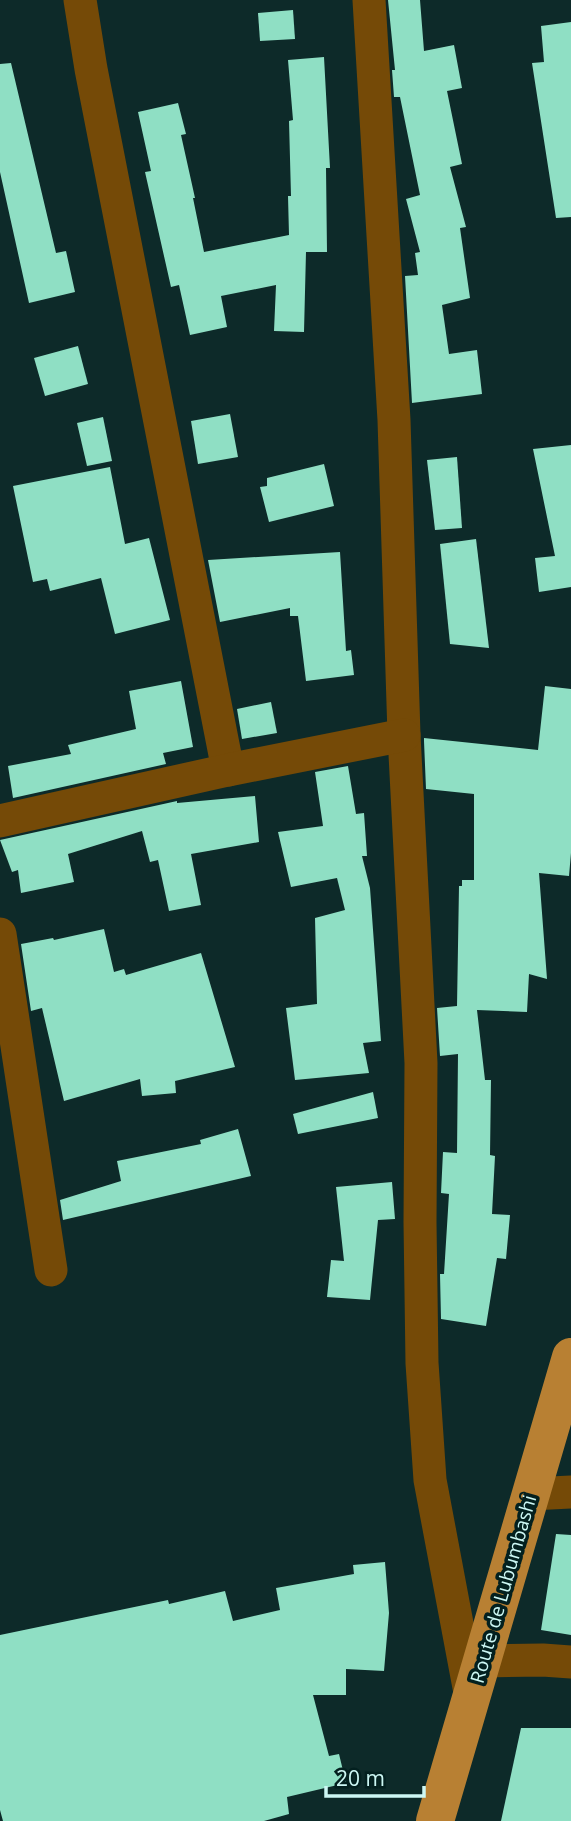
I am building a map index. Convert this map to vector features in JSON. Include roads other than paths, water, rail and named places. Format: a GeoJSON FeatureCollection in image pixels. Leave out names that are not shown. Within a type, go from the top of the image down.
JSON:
{"type":"FeatureCollection","features":[{"type":"Feature","properties":{"kind":"highway","name":"Route de Lubumbashi"},"geometry":{"type":"LineString","coordinates":[[435,1821],[571,1357]]}},
{"type":"Feature","properties":{"kind":"street"},"geometry":{"type":"LineString","coordinates":[[80,0],[91,69],[228,770]]}},
{"type":"Feature","properties":{"kind":"street"},"geometry":{"type":"LineString","coordinates":[[369,0],[394,434],[404,735],[421,1063],[419,1222],[424,1402],[430,1480],[471,1698]]}},
{"type":"Feature","properties":{"kind":"street"},"geometry":{"type":"LineString","coordinates":[[0,821],[228,770],[404,735]]}},
{"type":"Feature","properties":{"kind":"street"},"geometry":{"type":"LineString","coordinates":[[0,934],[51,1270]]}},
{"type":"Feature","properties":{"kind":"street"},"geometry":{"type":"LineString","coordinates":[[531,1494],[571,1492]]}},
{"type":"Feature","properties":{"kind":"street"},"geometry":{"type":"LineString","coordinates":[[482,1661],[571,1662]]}}]}
